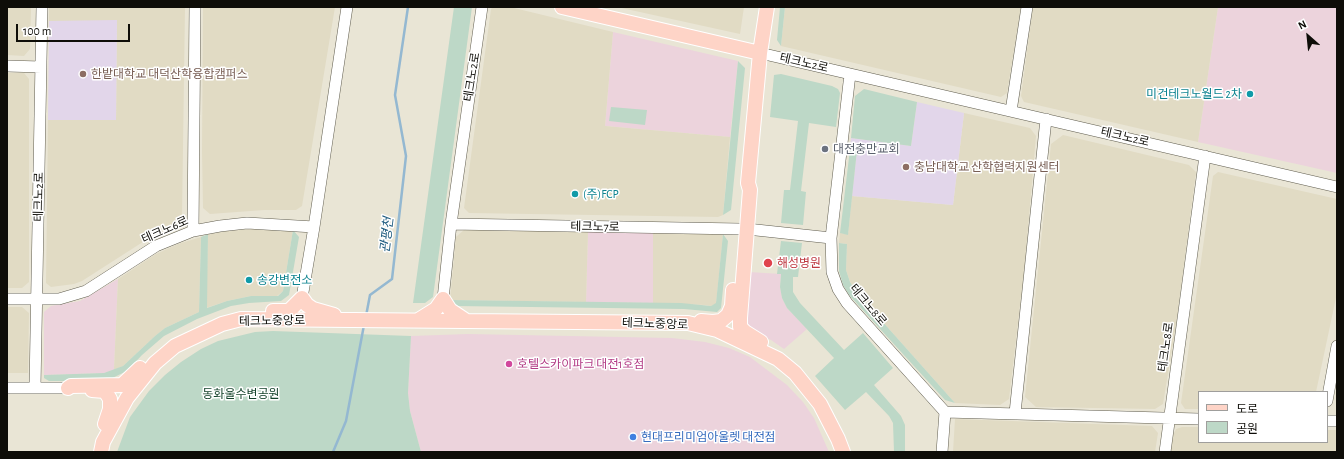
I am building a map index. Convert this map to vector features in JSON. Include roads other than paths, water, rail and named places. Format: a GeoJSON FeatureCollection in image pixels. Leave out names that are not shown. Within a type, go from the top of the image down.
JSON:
{"type":"FeatureCollection","features":[{"type":"Feature","properties":{"kind":"main road","name":"테크노2로"},"geometry":{"type":"LineString","coordinates":[[562,7],[760,53]]}},
{"type":"Feature","properties":{"kind":"main road"},"geometry":{"type":"LineString","coordinates":[[688,323],[701,320],[713,322],[721,321],[728,315],[732,306],[750,190],[748,183],[760,53],[767,7]]}},
{"type":"Feature","properties":{"kind":"main road"},"geometry":{"type":"LineString","coordinates":[[743,229],[740,327],[745,332],[767,346],[778,359]]}},
{"type":"Feature","properties":{"kind":"main road"},"geometry":{"type":"LineString","coordinates":[[241,319],[259,312],[289,311],[302,298],[313,315]]}},
{"type":"Feature","properties":{"kind":"main road"},"geometry":{"type":"LineString","coordinates":[[415,320],[436,309],[443,299],[450,310],[465,320]]}},
{"type":"Feature","properties":{"kind":"main road","name":"테크노중앙로"},"geometry":{"type":"LineString","coordinates":[[102,447],[127,398],[155,363],[175,346],[222,324],[241,319],[313,315],[344,321],[465,320],[688,323],[717,330],[778,359],[795,373],[820,404],[838,438],[843,452]]}},
{"type":"Feature","properties":{"kind":"main road"},"geometry":{"type":"LineString","coordinates":[[68,388],[71,386],[122,385],[160,350],[175,346]]}},
{"type":"Feature","properties":{"kind":"main road"},"geometry":{"type":"LineString","coordinates":[[68,388],[74,391],[105,391],[109,395],[110,409],[103,429],[102,447]]}},
{"type":"Feature","properties":{"kind":"street","name":"테크노2로"},"geometry":{"type":"LineString","coordinates":[[35,388],[42,7]]}},
{"type":"Feature","properties":{"kind":"street"},"geometry":{"type":"LineString","coordinates":[[193,231],[195,7]]}},
{"type":"Feature","properties":{"kind":"street"},"geometry":{"type":"LineString","coordinates":[[302,298],[347,7]]}},
{"type":"Feature","properties":{"kind":"street","name":"테크노2로"},"geometry":{"type":"LineString","coordinates":[[450,224],[482,7]]}},
{"type":"Feature","properties":{"kind":"street"},"geometry":{"type":"LineString","coordinates":[[1011,111],[1027,7]]}},
{"type":"Feature","properties":{"kind":"street","name":"테크노2로"},"geometry":{"type":"LineString","coordinates":[[760,53],[1337,187]]}},
{"type":"Feature","properties":{"kind":"street"},"geometry":{"type":"LineString","coordinates":[[7,66],[40,67]]}},
{"type":"Feature","properties":{"kind":"street","name":"테크노8로"},"geometry":{"type":"LineString","coordinates":[[850,74],[831,238],[832,272],[838,288],[847,302],[945,412]]}},
{"type":"Feature","properties":{"kind":"street"},"geometry":{"type":"LineString","coordinates":[[1015,413],[1030,258],[1046,119]]}},
{"type":"Feature","properties":{"kind":"street","name":"테크노8로"},"geometry":{"type":"LineString","coordinates":[[1165,452],[1205,156]]}},
{"type":"Feature","properties":{"kind":"street","name":"테크노6로"},"geometry":{"type":"LineString","coordinates":[[7,299],[59,299],[86,291],[156,246],[193,231],[247,223],[314,227]]}},
{"type":"Feature","properties":{"kind":"street"},"geometry":{"type":"LineString","coordinates":[[443,299],[450,224]]}},
{"type":"Feature","properties":{"kind":"street","name":"테크노7로"},"geometry":{"type":"LineString","coordinates":[[450,224],[743,229],[831,238]]}},
{"type":"Feature","properties":{"kind":"street"},"geometry":{"type":"LineString","coordinates":[[1328,396],[1337,346]]}},
{"type":"Feature","properties":{"kind":"street"},"geometry":{"type":"LineString","coordinates":[[7,388],[68,388]]}},
{"type":"Feature","properties":{"kind":"street"},"geometry":{"type":"LineString","coordinates":[[942,452],[945,412],[1198,419]]}},
{"type":"Feature","properties":{"kind":"waterway","name":"관평천"},"geometry":{"type":"LineString","coordinates":[[366,316],[370,295],[392,279],[406,156],[395,95],[408,7]]}},
{"type":"Feature","properties":{"kind":"waterway","name":"관평천"},"geometry":{"type":"LineString","coordinates":[[333,452],[346,421],[364,325]]}},
{"type":"Feature","properties":{"kind":"place","name":"한밭대학교 대덕산학융합캠퍼스"},"geometry":{"type":"Point","coordinates":[83,74]}},
{"type":"Feature","properties":{"kind":"place","name":"미건테크노월드 2차"},"geometry":{"type":"Point","coordinates":[1250,94]}},
{"type":"Feature","properties":{"kind":"place","name":"대전충만교회"},"geometry":{"type":"Point","coordinates":[825,149]}},
{"type":"Feature","properties":{"kind":"place","name":"충남대학교 산학협력지원센터"},"geometry":{"type":"Point","coordinates":[906,167]}},
{"type":"Feature","properties":{"kind":"place","name":"(주)FCP"},"geometry":{"type":"Point","coordinates":[575,194]}},
{"type":"Feature","properties":{"kind":"place","name":"해성병원"},"geometry":{"type":"Point","coordinates":[768,263]}},
{"type":"Feature","properties":{"kind":"place","name":"송강변전소"},"geometry":{"type":"Point","coordinates":[249,280]}},
{"type":"Feature","properties":{"kind":"place","name":"호텔스카이파크 대전1호점"},"geometry":{"type":"Point","coordinates":[509,364]}},
{"type":"Feature","properties":{"kind":"place","name":"현대프리미엄아울렛 대전점"},"geometry":{"type":"Point","coordinates":[633,437]}},
{"type":"Feature","properties":{"kind":"park label","name":"동화울수변공원"},"geometry":{"type":"Point","coordinates":[241,394]}}]}
